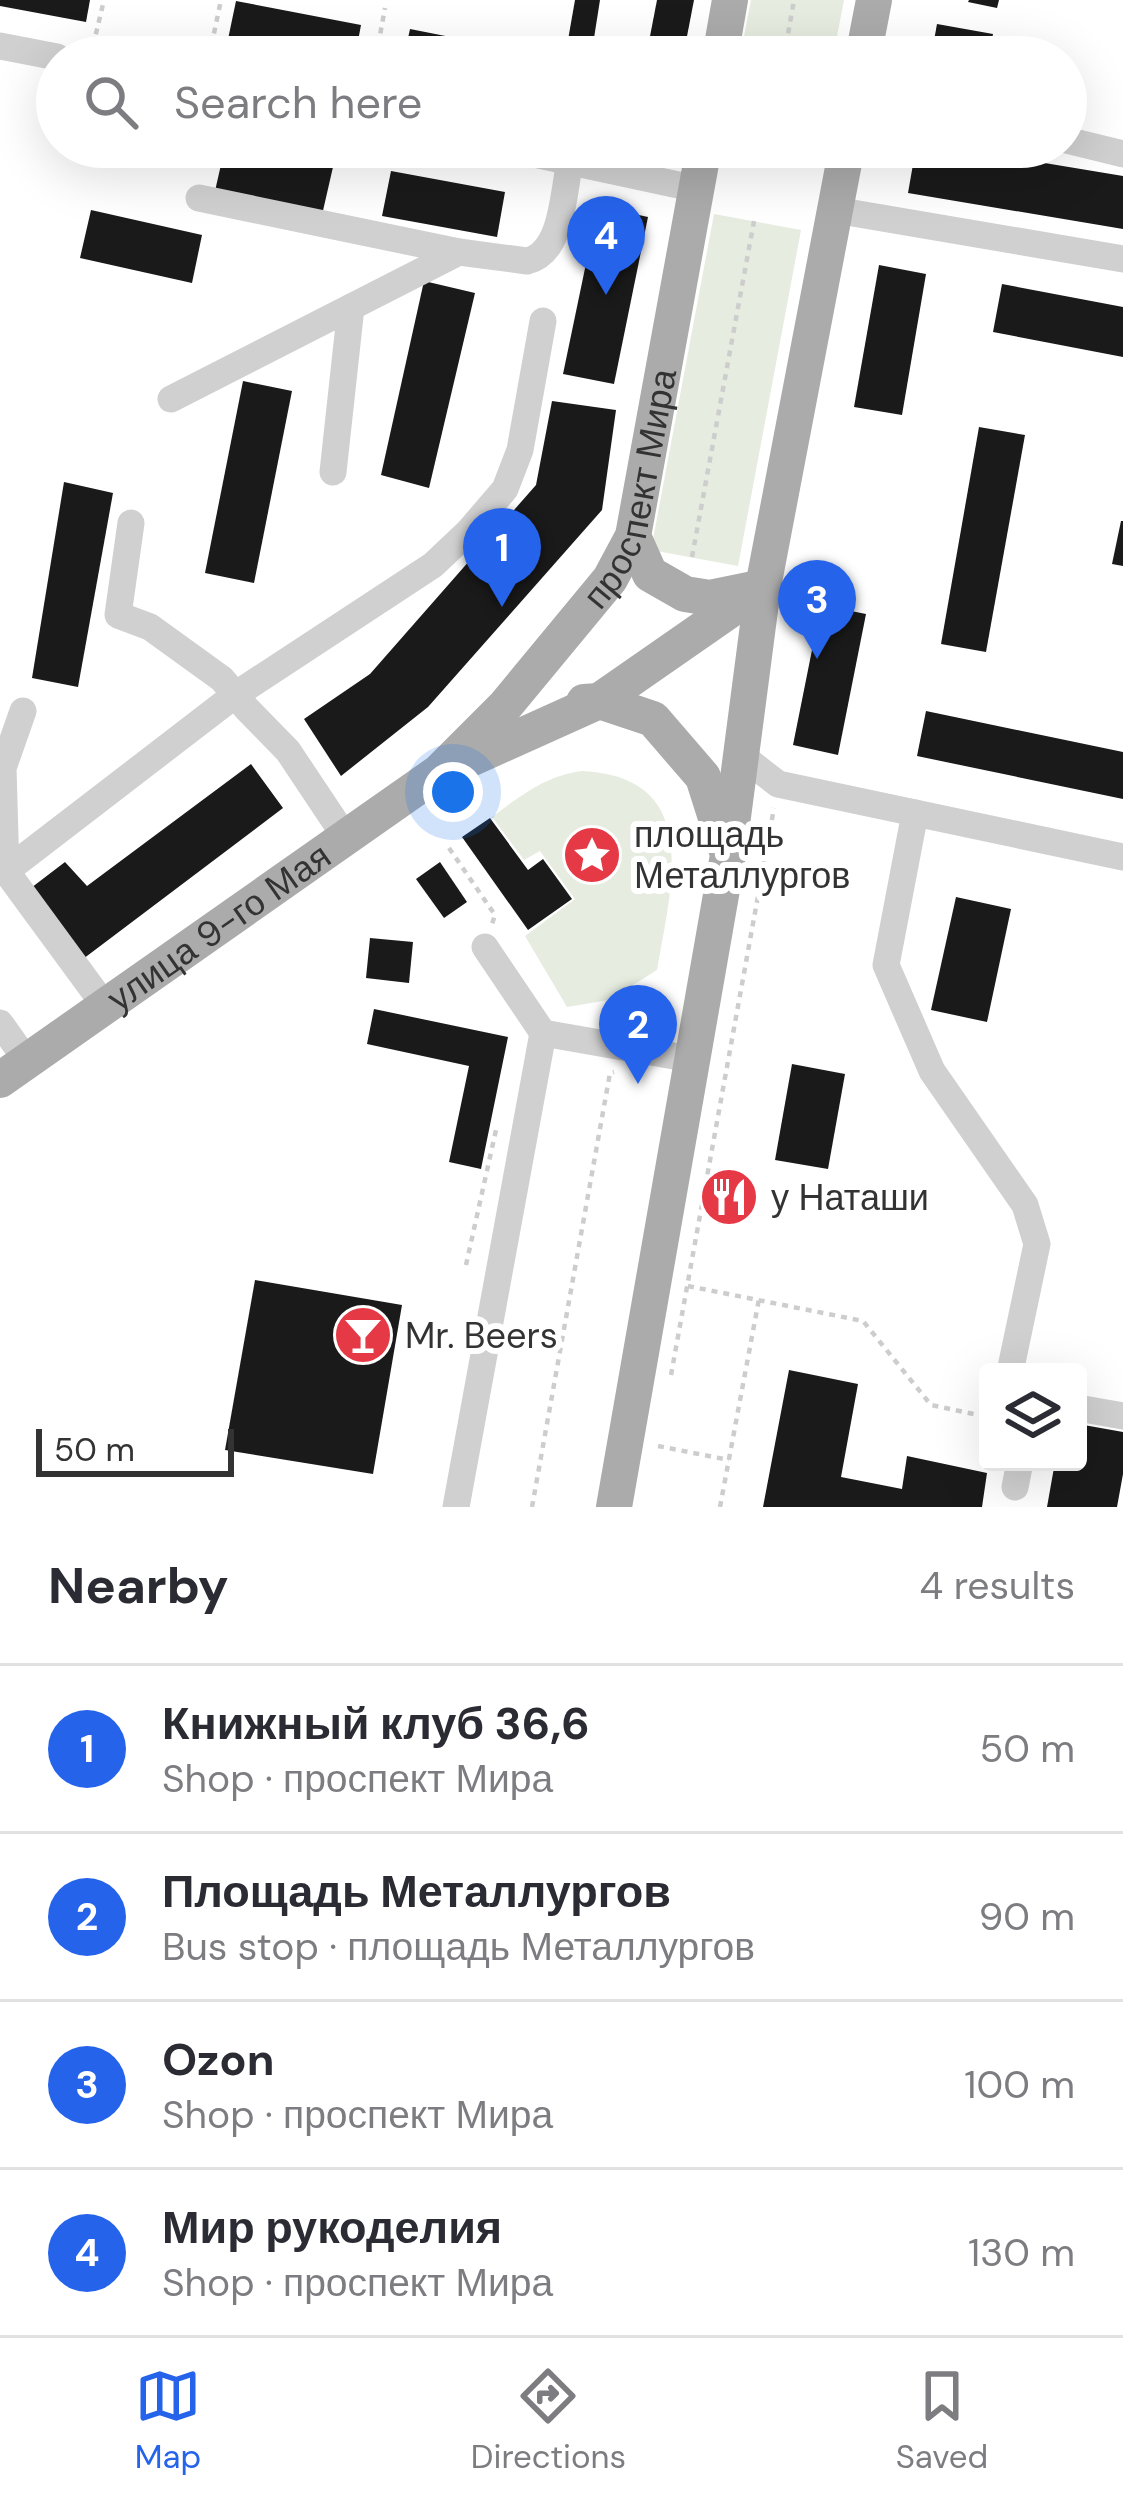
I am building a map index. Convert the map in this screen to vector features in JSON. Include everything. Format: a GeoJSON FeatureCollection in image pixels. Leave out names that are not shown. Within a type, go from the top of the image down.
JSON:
{"type":"FeatureCollection","features":[{"type":"Feature","properties":{"kind":"main road"},"geometry":{"type":"LineString","coordinates":[[724,36],[730,0]]}},
{"type":"Feature","properties":{"kind":"main road"},"geometry":{"type":"LineString","coordinates":[[867,36],[874,0]]}},
{"type":"Feature","properties":{"kind":"main road","name":"проспект Мира"},"geometry":{"type":"LineString","coordinates":[[439,772],[505,706],[610,579],[633,536],[700,168]]}},
{"type":"Feature","properties":{"kind":"main road"},"geometry":{"type":"LineString","coordinates":[[614,1507],[728,855],[763,587],[843,168]]}},
{"type":"Feature","properties":{"kind":"main road"},"geometry":{"type":"LineString","coordinates":[[633,536],[650,574],[685,594],[710,598],[763,587]]}},
{"type":"Feature","properties":{"kind":"main road"},"geometry":{"type":"LineString","coordinates":[[439,772],[599,701],[763,587]]}},
{"type":"Feature","properties":{"kind":"main road"},"geometry":{"type":"LineString","coordinates":[[505,706],[599,701],[742,756]]}},
{"type":"Feature","properties":{"kind":"main road"},"geometry":{"type":"LineString","coordinates":[[652,719],[703,777],[728,855]]}},
{"type":"Feature","properties":{"kind":"main road","name":"улица 9-го Мая"},"geometry":{"type":"LineString","coordinates":[[14,1070],[439,772]]}},
{"type":"Feature","properties":{"kind":"street"},"geometry":{"type":"LineString","coordinates":[[0,46],[36,53]]}},
{"type":"Feature","properties":{"kind":"street"},"geometry":{"type":"LineString","coordinates":[[1087,145],[1123,154]]}},
{"type":"Feature","properties":{"kind":"street"},"geometry":{"type":"LineString","coordinates":[[199,198],[459,252],[527,261],[536,260],[550,246],[569,168]]}},
{"type":"Feature","properties":{"kind":"street"},"geometry":{"type":"LineString","coordinates":[[599,168],[697,188]]}},
{"type":"Feature","properties":{"kind":"street"},"geometry":{"type":"LineString","coordinates":[[836,210],[1123,259]]}},
{"type":"Feature","properties":{"kind":"street"},"geometry":{"type":"LineString","coordinates":[[170,399],[459,252]]}},
{"type":"Feature","properties":{"kind":"street"},"geometry":{"type":"LineString","coordinates":[[333,472],[351,307]]}},
{"type":"Feature","properties":{"kind":"street"},"geometry":{"type":"LineString","coordinates":[[6,871],[235,695],[433,565],[469,531],[505,489],[520,450],[543,321]]}},
{"type":"Feature","properties":{"kind":"street"},"geometry":{"type":"LineString","coordinates":[[131,523],[118,615],[150,627],[223,680],[288,751],[346,838]]}},
{"type":"Feature","properties":{"kind":"street"},"geometry":{"type":"LineString","coordinates":[[23,711],[2,768],[6,871],[104,1006]]}},
{"type":"Feature","properties":{"kind":"street"},"geometry":{"type":"LineString","coordinates":[[742,756],[778,784],[1123,857]]}},
{"type":"Feature","properties":{"kind":"street"},"geometry":{"type":"LineString","coordinates":[[915,813],[886,965],[932,1071],[1025,1205],[1037,1244],[1012,1363]]}},
{"type":"Feature","properties":{"kind":"street"},"geometry":{"type":"LineString","coordinates":[[456,1507],[543,1033],[485,946]]}},
{"type":"Feature","properties":{"kind":"street"},"geometry":{"type":"LineString","coordinates":[[0,1023],[14,1070]]}},
{"type":"Feature","properties":{"kind":"street"},"geometry":{"type":"LineString","coordinates":[[543,1033],[691,1060]]}},
{"type":"Feature","properties":{"kind":"street"},"geometry":{"type":"LineString","coordinates":[[1087,1410],[1123,1416]]}},
{"type":"Feature","properties":{"kind":"path"},"geometry":{"type":"LineString","coordinates":[[95,36],[104,0]]}},
{"type":"Feature","properties":{"kind":"path"},"geometry":{"type":"LineString","coordinates":[[213,36],[221,0]]}},
{"type":"Feature","properties":{"kind":"path"},"geometry":{"type":"LineString","coordinates":[[788,36],[794,0]]}},
{"type":"Feature","properties":{"kind":"path"},"geometry":{"type":"LineString","coordinates":[[380,36],[385,8]]}},
{"type":"Feature","properties":{"kind":"path"},"geometry":{"type":"LineString","coordinates":[[692,557],[754,221]]}},
{"type":"Feature","properties":{"kind":"path"},"geometry":{"type":"LineString","coordinates":[[671,1378],[778,784]]}},
{"type":"Feature","properties":{"kind":"path"},"geometry":{"type":"LineString","coordinates":[[449,848],[495,915],[485,946]]}},
{"type":"Feature","properties":{"kind":"path"},"geometry":{"type":"LineString","coordinates":[[532,1507],[610,1072],[630,1072]]}},
{"type":"Feature","properties":{"kind":"path"},"geometry":{"type":"LineString","coordinates":[[688,1286],[863,1321],[931,1406],[979,1415]]}},
{"type":"Feature","properties":{"kind":"path"},"geometry":{"type":"LineString","coordinates":[[720,1507],[759,1299]]}},
{"type":"Feature","properties":{"kind":"path"},"geometry":{"type":"LineString","coordinates":[[658,1446],[729,1460]]}},
{"type":"Feature","properties":{"kind":"shaded area"},"geometry":{"type":"Polygon","coordinates":[[[751,0],[844,0],[837,36],[744,36],[751,0]]]}},
{"type":"Feature","properties":{"kind":"shaded area"},"geometry":{"type":"Polygon","coordinates":[[[714,214],[801,230],[738,566],[651,550],[714,214]]]}},
{"type":"Feature","properties":{"kind":"shaded area"},"geometry":{"type":"Polygon","coordinates":[[[582,771],[621,778],[647,793],[663,815],[672,872],[657,970],[609,1000],[567,1007],[525,936],[575,899],[540,851],[524,860],[492,817],[545,782],[582,771]]]}},
{"type":"Feature","properties":{"kind":"building"},"geometry":{"type":"Polygon","coordinates":[[[0,0],[90,0],[86,22],[0,6],[0,0]]]}},
{"type":"Feature","properties":{"kind":"building"},"geometry":{"type":"Polygon","coordinates":[[[575,0],[600,0],[594,36],[569,36],[575,0]]]}},
{"type":"Feature","properties":{"kind":"building"},"geometry":{"type":"Polygon","coordinates":[[[657,0],[694,0],[687,36],[650,36],[657,0]]]}},
{"type":"Feature","properties":{"kind":"building"},"geometry":{"type":"Polygon","coordinates":[[[969,0],[999,0],[997,8],[969,0]]]}},
{"type":"Feature","properties":{"kind":"building"},"geometry":{"type":"Polygon","coordinates":[[[236,1],[361,25],[359,36],[229,36],[236,1]]]}},
{"type":"Feature","properties":{"kind":"building"},"geometry":{"type":"Polygon","coordinates":[[[937,24],[993,34],[993,36],[935,36],[937,24]]]}},
{"type":"Feature","properties":{"kind":"building"},"geometry":{"type":"Polygon","coordinates":[[[410,29],[445,36],[408,36],[410,29]]]}},
{"type":"Feature","properties":{"kind":"building"},"geometry":{"type":"Polygon","coordinates":[[[220,168],[333,168],[322,215],[215,191],[220,168]]]}},
{"type":"Feature","properties":{"kind":"building"},"geometry":{"type":"Polygon","coordinates":[[[912,168],[1075,168],[1123,176],[1123,229],[908,193],[912,168]]]}},
{"type":"Feature","properties":{"kind":"building"},"geometry":{"type":"Polygon","coordinates":[[[391,171],[505,192],[497,237],[382,216],[391,171]]]}},
{"type":"Feature","properties":{"kind":"building"},"geometry":{"type":"Polygon","coordinates":[[[598,206],[648,217],[614,384],[563,374],[598,206]]]}},
{"type":"Feature","properties":{"kind":"building"},"geometry":{"type":"Polygon","coordinates":[[[91,210],[202,235],[192,283],[80,258],[91,210]]]}},
{"type":"Feature","properties":{"kind":"building"},"geometry":{"type":"Polygon","coordinates":[[[879,265],[926,274],[902,415],[854,407],[879,265]]]}},
{"type":"Feature","properties":{"kind":"building"},"geometry":{"type":"Polygon","coordinates":[[[424,281],[475,293],[429,488],[381,475],[424,281]]]}},
{"type":"Feature","properties":{"kind":"building"},"geometry":{"type":"Polygon","coordinates":[[[1002,284],[1123,307],[1123,357],[993,332],[1002,284]]]}},
{"type":"Feature","properties":{"kind":"building"},"geometry":{"type":"Polygon","coordinates":[[[243,381],[292,391],[254,583],[205,573],[243,381]]]}},
{"type":"Feature","properties":{"kind":"building"},"geometry":{"type":"Polygon","coordinates":[[[552,401],[616,410],[602,510],[428,707],[341,776],[304,719],[370,674],[536,485],[552,401]]]}},
{"type":"Feature","properties":{"kind":"building"},"geometry":{"type":"Polygon","coordinates":[[[979,427],[1025,435],[986,652],[941,644],[979,427]]]}},
{"type":"Feature","properties":{"kind":"building"},"geometry":{"type":"Polygon","coordinates":[[[64,482],[113,493],[78,687],[32,678],[64,482]]]}},
{"type":"Feature","properties":{"kind":"building"},"geometry":{"type":"Polygon","coordinates":[[[1123,521],[1123,566],[1112,564],[1123,521]]]}},
{"type":"Feature","properties":{"kind":"building"},"geometry":{"type":"Polygon","coordinates":[[[821,605],[866,614],[838,755],[793,745],[821,605]]]}},
{"type":"Feature","properties":{"kind":"building"},"geometry":{"type":"Polygon","coordinates":[[[926,711],[1123,752],[1123,799],[917,756],[926,711]]]}},
{"type":"Feature","properties":{"kind":"building"},"geometry":{"type":"Polygon","coordinates":[[[251,764],[283,808],[79,962],[27,891],[65,862],[87,886],[251,764]]]}},
{"type":"Feature","properties":{"kind":"building"},"geometry":{"type":"Polygon","coordinates":[[[490,818],[528,870],[543,859],[572,899],[528,930],[462,837],[490,818]]]}},
{"type":"Feature","properties":{"kind":"building"},"geometry":{"type":"Polygon","coordinates":[[[440,862],[467,902],[444,918],[416,879],[440,862]]]}},
{"type":"Feature","properties":{"kind":"building"},"geometry":{"type":"Polygon","coordinates":[[[956,897],[1011,909],[987,1022],[931,1010],[956,897]]]}},
{"type":"Feature","properties":{"kind":"building"},"geometry":{"type":"Polygon","coordinates":[[[370,938],[413,942],[409,983],[366,978],[370,938]]]}},
{"type":"Feature","properties":{"kind":"building"},"geometry":{"type":"Polygon","coordinates":[[[374,1009],[508,1037],[481,1169],[449,1162],[469,1066],[367,1044],[374,1009]]]}},
{"type":"Feature","properties":{"kind":"building"},"geometry":{"type":"Polygon","coordinates":[[[792,1064],[845,1074],[828,1169],[775,1160],[792,1064]]]}},
{"type":"Feature","properties":{"kind":"building","name":"у Наташи"},"geometry":{"type":"Polygon","coordinates":[[[714,1173],[752,1180],[744,1221],[707,1214],[714,1173]]]}},
{"type":"Feature","properties":{"kind":"building"},"geometry":{"type":"Polygon","coordinates":[[[255,1280],[402,1305],[373,1474],[225,1450],[255,1280]]]}},
{"type":"Feature","properties":{"kind":"building"},"geometry":{"type":"Polygon","coordinates":[[[789,1370],[858,1384],[841,1477],[902,1489],[907,1456],[987,1473],[982,1507],[763,1507],[789,1370]]]}},
{"type":"Feature","properties":{"kind":"building"},"geometry":{"type":"Polygon","coordinates":[[[1087,1426],[1123,1432],[1117,1507],[1047,1507],[1053,1471],[1087,1471],[1087,1426]]]}},
{"type":"Feature","properties":{"kind":"place","name":"Мир рукоделия"},"geometry":{"type":"Point","coordinates":[606,295]}},
{"type":"Feature","properties":{"kind":"place","name":"Книжный клуб 36,6"},"geometry":{"type":"Point","coordinates":[502,607]}},
{"type":"Feature","properties":{"kind":"place","name":"Ozon"},"geometry":{"type":"Point","coordinates":[817,659]}},
{"type":"Feature","properties":{"kind":"place","name":"площадь Металлургов"},"geometry":{"type":"Point","coordinates":[592,855]}},
{"type":"Feature","properties":{"kind":"place","name":"Площадь Металлургов"},"geometry":{"type":"Point","coordinates":[638,1084]}},
{"type":"Feature","properties":{"kind":"place","name":"у Наташи"},"geometry":{"type":"Point","coordinates":[729,1197]}},
{"type":"Feature","properties":{"kind":"place","name":"Mr. Beers"},"geometry":{"type":"Point","coordinates":[363,1335]}}]}
